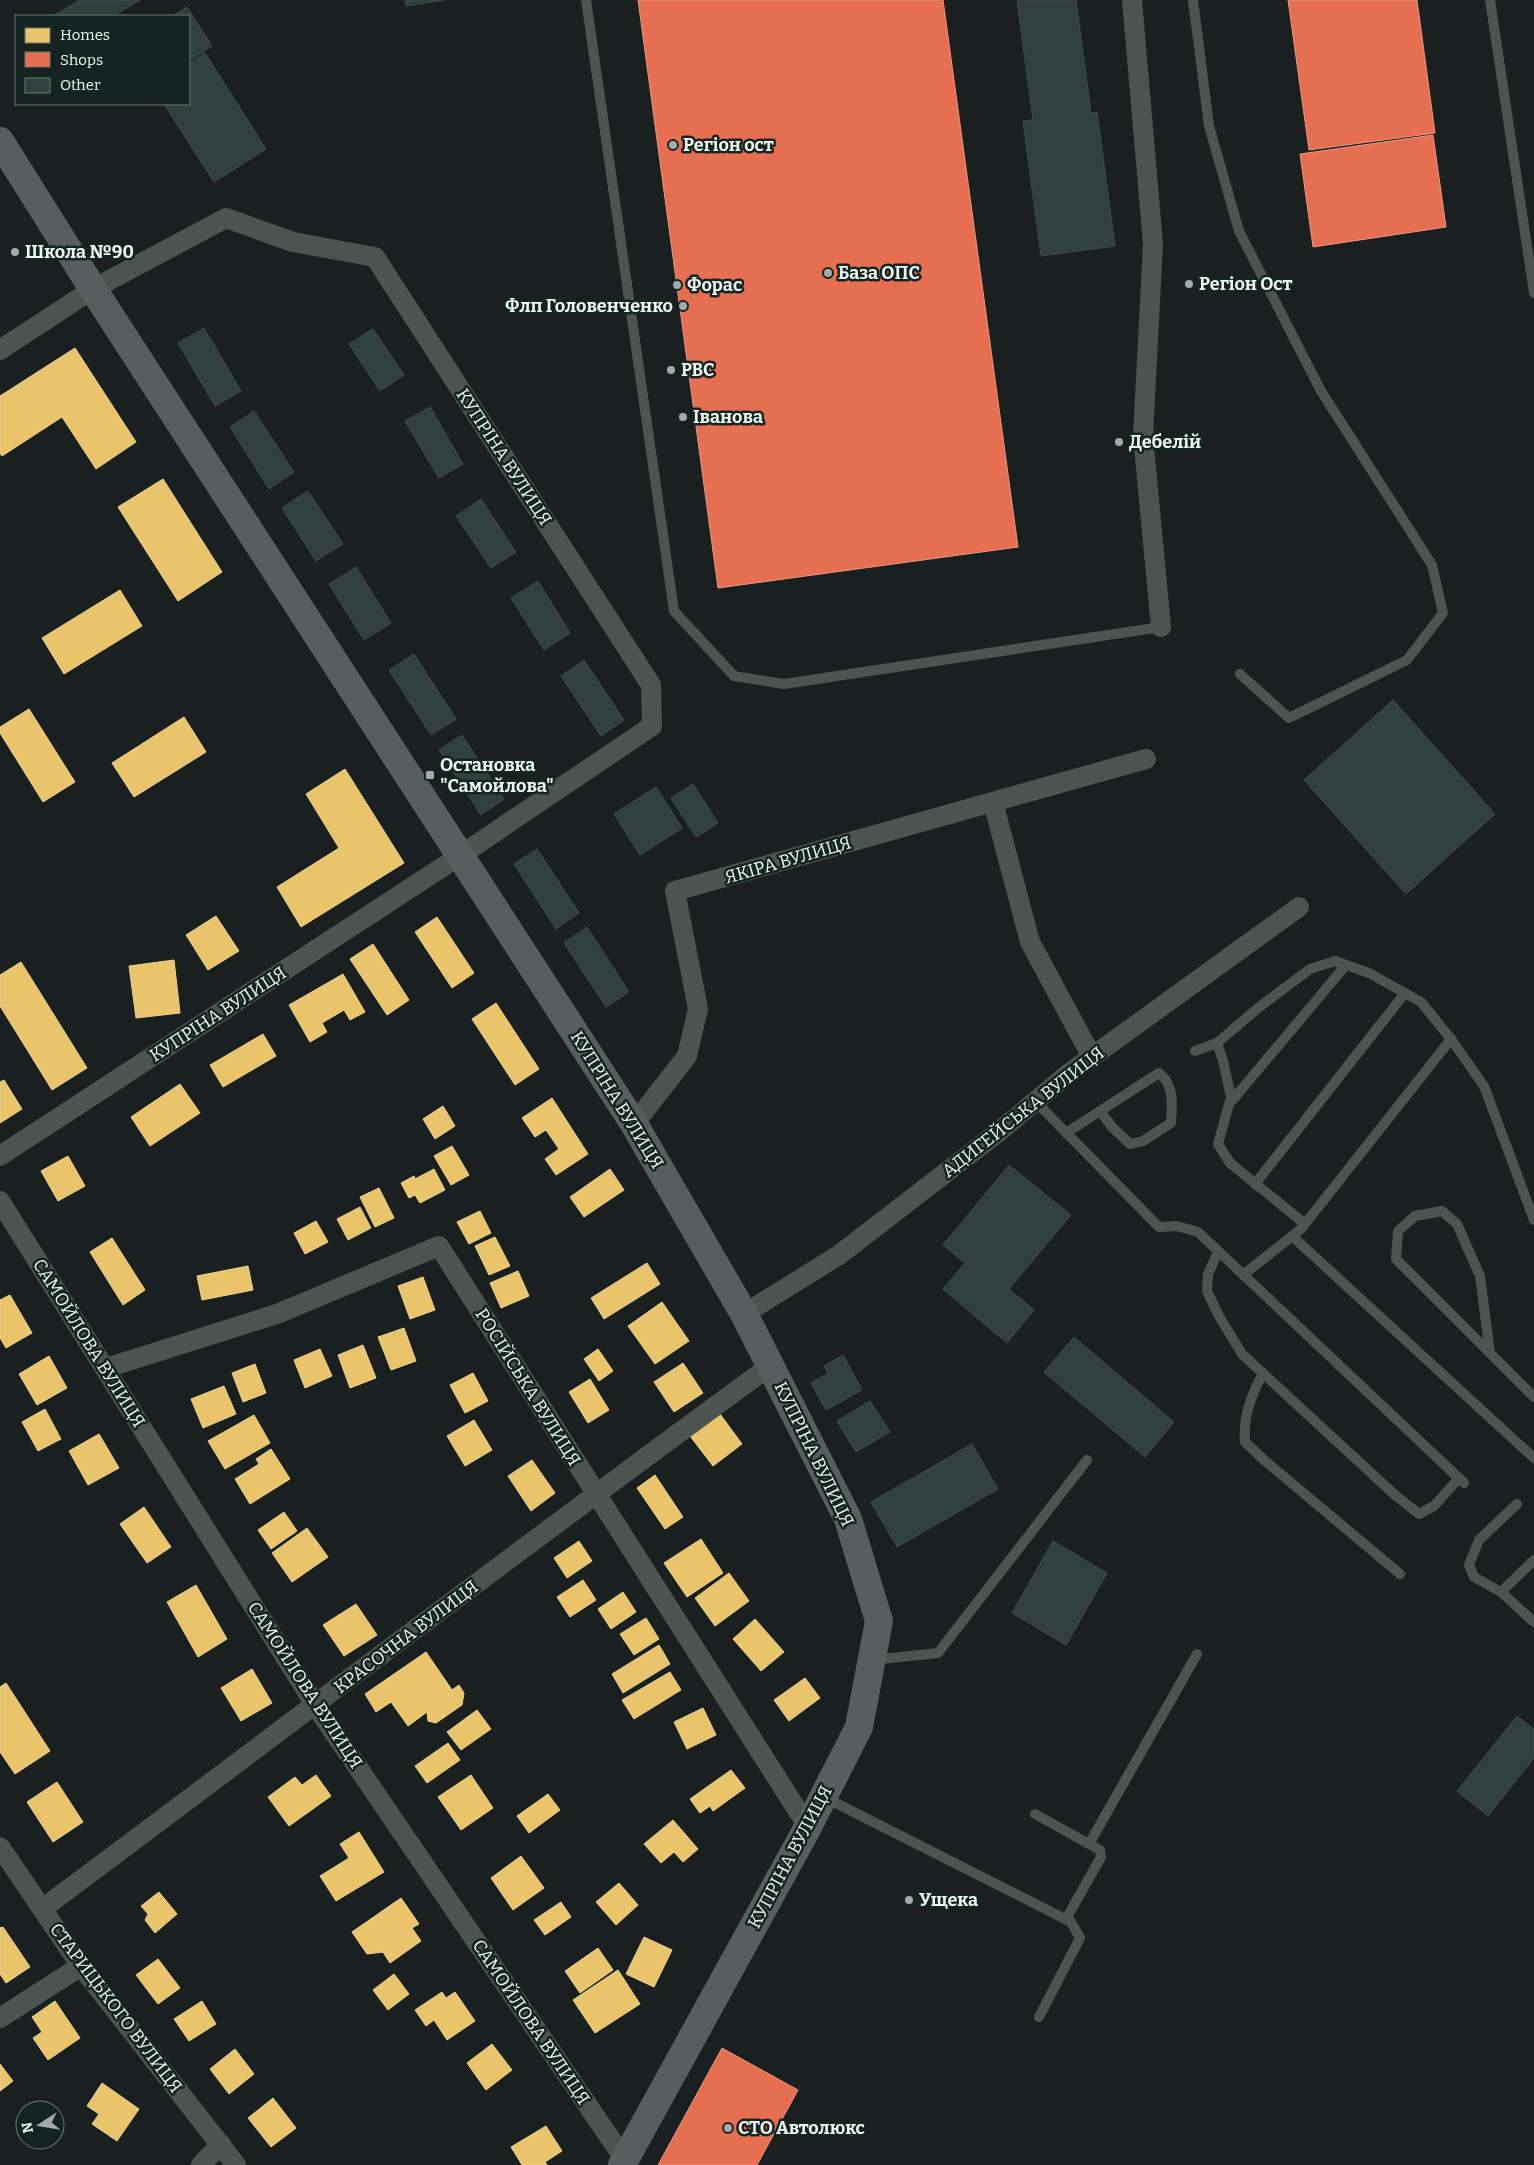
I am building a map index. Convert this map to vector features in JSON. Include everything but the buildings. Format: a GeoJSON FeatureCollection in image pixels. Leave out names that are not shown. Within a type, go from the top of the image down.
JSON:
{"type":"FeatureCollection","features":[{"type":"Feature","properties":{"kind":"main road","name":"КУПРІНА ВУЛИЦЯ"},"geometry":{"type":"LineString","coordinates":[[0,141],[93,289],[634,1124],[744,1314],[848,1518],[879,1621],[859,1727],[808,1827],[623,2162]]}},
{"type":"Feature","properties":{"kind":"street"},"geometry":{"type":"LineString","coordinates":[[1132,0],[1153,244],[1143,436],[1161,627]]}},
{"type":"Feature","properties":{"kind":"street","name":"КУПРІНА ВУЛИЦЯ"},"geometry":{"type":"LineString","coordinates":[[0,1156],[461,855],[652,726],[651,685],[375,258],[293,242],[226,218],[93,289]]}},
{"type":"Feature","properties":{"kind":"street"},"geometry":{"type":"LineString","coordinates":[[0,350],[93,289]]}},
{"type":"Feature","properties":{"kind":"street","name":"ЯКІРА ВУЛИЦЯ"},"geometry":{"type":"LineString","coordinates":[[634,1124],[687,1056],[698,1009],[675,891],[1146,759]]}},
{"type":"Feature","properties":{"kind":"street"},"geometry":{"type":"LineString","coordinates":[[993,802],[1030,942],[1092,1057]]}},
{"type":"Feature","properties":{"kind":"street","name":"АДИГЕЙСЬКА ВУЛИЦЯ"},"geometry":{"type":"LineString","coordinates":[[744,1314],[839,1255],[1036,1102],[1068,1074],[1299,907]]}},
{"type":"Feature","properties":{"kind":"street","name":"САМОЙЛОВА ВУЛИЦЯ"},"geometry":{"type":"LineString","coordinates":[[0,1202],[106,1368],[316,1706],[623,2162]]}},
{"type":"Feature","properties":{"kind":"street","name":"РОСІЙСЬКА ВУЛИЦЯ"},"geometry":{"type":"LineString","coordinates":[[106,1368],[277,1314],[439,1246],[808,1827]]}},
{"type":"Feature","properties":{"kind":"street","name":"КРАСОЧНА ВУЛИЦЯ"},"geometry":{"type":"LineString","coordinates":[[42,1909],[316,1706],[595,1493],[770,1366]]}},
{"type":"Feature","properties":{"kind":"street","name":"СТАРИЦЬКОГО ВУЛИЦЯ"},"geometry":{"type":"LineString","coordinates":[[0,1847],[81,1966],[236,2165]]}},
{"type":"Feature","properties":{"kind":"street"},"geometry":{"type":"LineString","coordinates":[[0,2018],[81,1966]]}},
{"type":"Feature","properties":{"kind":"street"},"geometry":{"type":"LineString","coordinates":[[201,2165],[221,2144]]}},
{"type":"Feature","properties":{"kind":"lane"},"geometry":{"type":"LineString","coordinates":[[586,0],[674,611],[734,676],[784,684],[1161,627]]}},
{"type":"Feature","properties":{"kind":"lane"},"geometry":{"type":"LineString","coordinates":[[1193,0],[1209,126],[1239,231],[1321,391],[1432,565],[1443,613],[1407,660],[1289,718],[1240,674]]}},
{"type":"Feature","properties":{"kind":"lane"},"geometry":{"type":"LineString","coordinates":[[1490,0],[1534,293]]}},
{"type":"Feature","properties":{"kind":"lane"},"geometry":{"type":"LineString","coordinates":[[1195,1051],[1217,1043],[1258,1008],[1310,968],[1335,961],[1369,973],[1421,1002],[1451,1039],[1484,1086],[1534,1220]]}},
{"type":"Feature","properties":{"kind":"lane"},"geometry":{"type":"LineString","coordinates":[[1230,1103],[1346,965]]}},
{"type":"Feature","properties":{"kind":"lane"},"geometry":{"type":"LineString","coordinates":[[1255,1184],[1405,993]]}},
{"type":"Feature","properties":{"kind":"lane"},"geometry":{"type":"LineString","coordinates":[[1243,1275],[1292,1236],[1304,1224],[1451,1039]]}},
{"type":"Feature","properties":{"kind":"lane"},"geometry":{"type":"LineString","coordinates":[[1217,1043],[1229,1088],[1230,1103],[1218,1144],[1230,1163],[1304,1224]]}},
{"type":"Feature","properties":{"kind":"lane"},"geometry":{"type":"LineString","coordinates":[[1066,1133],[1100,1111],[1159,1073],[1167,1079],[1172,1099],[1171,1123],[1143,1141],[1130,1144],[1112,1127],[1100,1111]]}},
{"type":"Feature","properties":{"kind":"lane"},"geometry":{"type":"LineString","coordinates":[[1036,1102],[1160,1227],[1177,1226],[1198,1232],[1462,1481],[1434,1506],[1419,1514],[1395,1495],[1242,1354],[1219,1316],[1207,1291],[1208,1274],[1218,1252]]}},
{"type":"Feature","properties":{"kind":"lane"},"geometry":{"type":"LineString","coordinates":[[1490,1353],[1480,1276],[1457,1224],[1442,1211],[1415,1216],[1398,1231],[1396,1259],[1490,1353],[1534,1397]]}},
{"type":"Feature","properties":{"kind":"lane"},"geometry":{"type":"LineString","coordinates":[[1292,1236],[1534,1458]]}},
{"type":"Feature","properties":{"kind":"lane"},"geometry":{"type":"LineString","coordinates":[[1263,1373],[1249,1400],[1244,1429],[1245,1442],[1400,1574]]}},
{"type":"Feature","properties":{"kind":"lane"},"geometry":{"type":"LineString","coordinates":[[872,1660],[938,1653],[1087,1460]]}},
{"type":"Feature","properties":{"kind":"lane"},"geometry":{"type":"LineString","coordinates":[[1517,1504],[1479,1540],[1469,1565],[1474,1577],[1501,1592],[1534,1622]]}},
{"type":"Feature","properties":{"kind":"lane"},"geometry":{"type":"LineString","coordinates":[[1501,1592],[1534,1560]]}},
{"type":"Feature","properties":{"kind":"lane"},"geometry":{"type":"LineString","coordinates":[[1089,1844],[1197,1654]]}},
{"type":"Feature","properties":{"kind":"lane"},"geometry":{"type":"LineString","coordinates":[[824,1797],[1071,1922],[1080,1938],[1039,2017]]}},
{"type":"Feature","properties":{"kind":"lane"},"geometry":{"type":"LineString","coordinates":[[1035,1814],[1100,1850],[1101,1857],[1066,1919]]}},
{"type":"Feature","properties":{"kind":"place","name":"Регіон ост"},"geometry":{"type":"Point","coordinates":[673,145]}},
{"type":"Feature","properties":{"kind":"place","name":"Школа №90"},"geometry":{"type":"Point","coordinates":[15,252]}},
{"type":"Feature","properties":{"kind":"place","name":"База ОПС"},"geometry":{"type":"Point","coordinates":[828,273]}},
{"type":"Feature","properties":{"kind":"place","name":"Регіон Ост"},"geometry":{"type":"Point","coordinates":[1189,284]}},
{"type":"Feature","properties":{"kind":"place","name":"Форас"},"geometry":{"type":"Point","coordinates":[677,285]}},
{"type":"Feature","properties":{"kind":"place","name":"Флп Головенченко"},"geometry":{"type":"Point","coordinates":[683,306]}},
{"type":"Feature","properties":{"kind":"place","name":"РВС"},"geometry":{"type":"Point","coordinates":[671,370]}},
{"type":"Feature","properties":{"kind":"place","name":"Іванова"},"geometry":{"type":"Point","coordinates":[683,417]}},
{"type":"Feature","properties":{"kind":"place","name":"Дебелій"},"geometry":{"type":"Point","coordinates":[1119,442]}},
{"type":"Feature","properties":{"kind":"place","name":"Остановка \"Самойлова\""},"geometry":{"type":"Point","coordinates":[430,775]}},
{"type":"Feature","properties":{"kind":"place","name":"Ущека"},"geometry":{"type":"Point","coordinates":[909,1900]}},
{"type":"Feature","properties":{"kind":"place","name":"СТО Автолюкс"},"geometry":{"type":"Point","coordinates":[728,2128]}}]}
